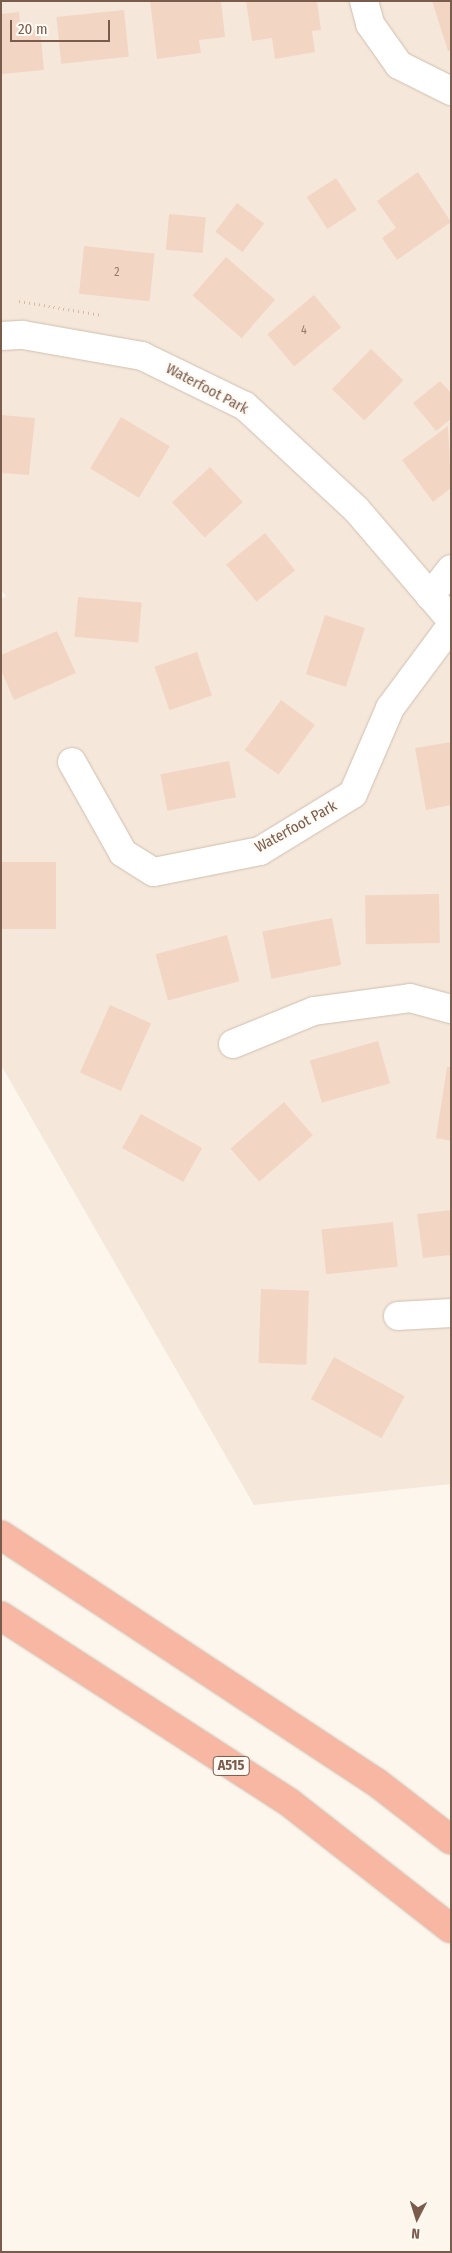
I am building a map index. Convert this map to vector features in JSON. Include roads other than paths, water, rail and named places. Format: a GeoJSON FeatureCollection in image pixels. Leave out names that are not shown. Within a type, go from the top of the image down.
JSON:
{"type":"FeatureCollection","features":[{"type":"Feature","properties":{"kind":"highway"},"geometry":{"type":"LineString","coordinates":[[1,1535],[376,1782],[451,1840]]}},
{"type":"Feature","properties":{"kind":"highway","name":"A515"},"geometry":{"type":"LineString","coordinates":[[1,1616],[290,1803],[451,1929]]}},
{"type":"Feature","properties":{"kind":"street"},"geometry":{"type":"LineString","coordinates":[[364,1],[370,24],[399,65],[451,91]]}},
{"type":"Feature","properties":{"kind":"street","name":"Waterfoot Park"},"geometry":{"type":"LineString","coordinates":[[1,336],[23,335],[142,356],[246,406],[356,509],[451,620]]}},
{"type":"Feature","properties":{"kind":"street"},"geometry":{"type":"LineString","coordinates":[[430,596],[451,569]]}},
{"type":"Feature","properties":{"kind":"street","name":"Waterfoot Park"},"geometry":{"type":"LineString","coordinates":[[72,762],[123,853],[154,872],[260,851],[353,794],[390,708],[451,626]]}},
{"type":"Feature","properties":{"kind":"street"},"geometry":{"type":"LineString","coordinates":[[233,1044],[314,1010],[410,998],[451,1009]]}},
{"type":"Feature","properties":{"kind":"street"},"geometry":{"type":"LineString","coordinates":[[398,1316],[433,1317],[451,1313]]}}]}
